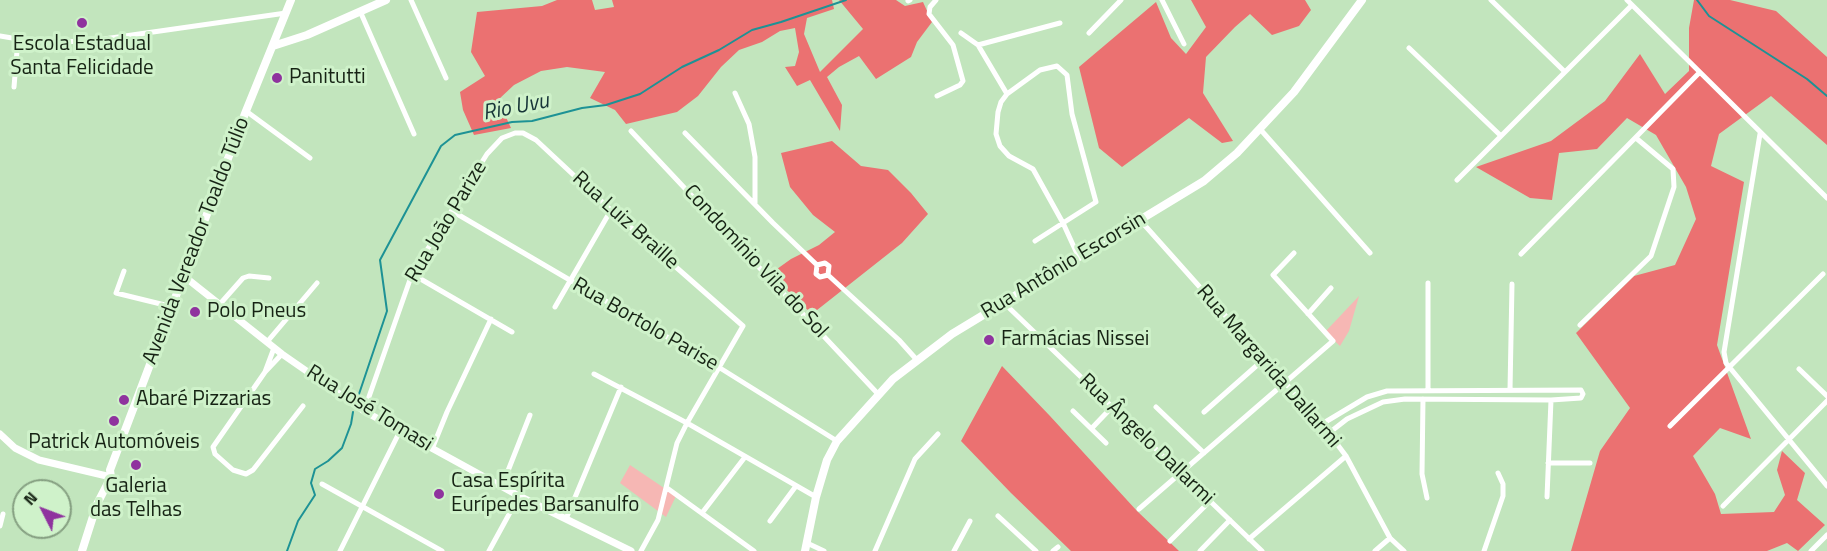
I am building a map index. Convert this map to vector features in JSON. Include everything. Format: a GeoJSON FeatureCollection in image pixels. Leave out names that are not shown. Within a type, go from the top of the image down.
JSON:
{"type":"FeatureCollection","features":[{"type":"Feature","properties":{"kind":"main road","name":"Avenida Vereador Toaldo Túlio"},"geometry":{"type":"LineString","coordinates":[[82,551],[98,504],[111,477],[110,470],[246,111],[291,0]]}},
{"type":"Feature","properties":{"kind":"main road"},"geometry":{"type":"LineString","coordinates":[[273,46],[308,35],[386,0]]}},
{"type":"Feature","properties":{"kind":"main road","name":"Rua Antônio Escorsin"},"geometry":{"type":"LineString","coordinates":[[806,547],[822,471],[837,441],[893,379],[916,359],[952,334],[1204,181],[1237,153],[1300,84],[1362,0]]}},
{"type":"Feature","properties":{"kind":"street"},"geometry":{"type":"LineString","coordinates":[[411,0],[446,78]]}},
{"type":"Feature","properties":{"kind":"street"},"geometry":{"type":"LineString","coordinates":[[936,0],[930,6],[929,14],[953,45],[963,81],[960,85],[937,96]]}},
{"type":"Feature","properties":{"kind":"street"},"geometry":{"type":"LineString","coordinates":[[1089,33],[1121,0]]}},
{"type":"Feature","properties":{"kind":"street"},"geometry":{"type":"LineString","coordinates":[[1162,0],[1184,44]]}},
{"type":"Feature","properties":{"kind":"street"},"geometry":{"type":"LineString","coordinates":[[1491,0],[1564,71]]}},
{"type":"Feature","properties":{"kind":"street"},"geometry":{"type":"LineString","coordinates":[[1457,180],[1630,2],[1760,134],[1827,198]]}},
{"type":"Feature","properties":{"kind":"street"},"geometry":{"type":"LineString","coordinates":[[360,11],[414,134]]}},
{"type":"Feature","properties":{"kind":"street"},"geometry":{"type":"LineString","coordinates":[[0,36],[83,42],[286,13]]}},
{"type":"Feature","properties":{"kind":"street"},"geometry":{"type":"LineString","coordinates":[[978,45],[1060,23]]}},
{"type":"Feature","properties":{"kind":"street"},"geometry":{"type":"LineString","coordinates":[[961,33],[978,45],[1006,94]]}},
{"type":"Feature","properties":{"kind":"street"},"geometry":{"type":"LineString","coordinates":[[14,87],[18,39]]}},
{"type":"Feature","properties":{"kind":"street"},"geometry":{"type":"LineString","coordinates":[[1409,48],[1500,135]]}},
{"type":"Feature","properties":{"kind":"street"},"geometry":{"type":"LineString","coordinates":[[1035,241],[1063,223],[1096,202],[1072,114],[1067,75],[1057,66],[1040,70],[1006,94],[1001,102],[996,122],[996,134],[1000,146],[1009,156],[1033,169],[1063,223],[1079,258]]}},
{"type":"Feature","properties":{"kind":"street"},"geometry":{"type":"LineString","coordinates":[[1521,254],[1699,73]]}},
{"type":"Feature","properties":{"kind":"street"},"geometry":{"type":"LineString","coordinates":[[735,93],[749,124],[755,157],[755,205]]}},
{"type":"Feature","properties":{"kind":"street"},"geometry":{"type":"LineString","coordinates":[[246,111],[310,158]]}},
{"type":"Feature","properties":{"kind":"street"},"geometry":{"type":"LineString","coordinates":[[1260,129],[1370,253]]}},
{"type":"Feature","properties":{"kind":"street","name":"Condomínio Vila do Sol"},"geometry":{"type":"LineString","coordinates":[[632,131],[878,394]]}},
{"type":"Feature","properties":{"kind":"street","name":"Rua Luiz Braille"},"geometry":{"type":"LineString","coordinates":[[501,138],[515,133],[524,133],[536,140],[611,210],[743,326],[720,368]]}},
{"type":"Feature","properties":{"kind":"street"},"geometry":{"type":"LineString","coordinates":[[685,133],[817,265],[825,263],[830,270],[828,274],[916,359]]}},
{"type":"Feature","properties":{"kind":"street"},"geometry":{"type":"LineString","coordinates":[[1760,134],[1724,352],[1729,368],[1827,486]]}},
{"type":"Feature","properties":{"kind":"street","name":"Rua João Parize"},"geometry":{"type":"LineString","coordinates":[[364,411],[412,274],[487,154],[501,138]]}},
{"type":"Feature","properties":{"kind":"street"},"geometry":{"type":"LineString","coordinates":[[1580,325],[1651,256],[1674,187],[1673,170],[1636,138]]}},
{"type":"Feature","properties":{"kind":"street"},"geometry":{"type":"LineString","coordinates":[[555,307],[611,210]]}},
{"type":"Feature","properties":{"kind":"street","name":"Rua Bortolo Parise"},"geometry":{"type":"LineString","coordinates":[[452,211],[720,368],[837,441]]}},
{"type":"Feature","properties":{"kind":"street","name":"Rua Margarida Dallarmi"},"geometry":{"type":"LineString","coordinates":[[1140,220],[1322,424],[1346,456],[1390,538],[1404,551]]}},
{"type":"Feature","properties":{"kind":"street"},"geometry":{"type":"LineString","coordinates":[[1139,509],[1333,341],[1273,275],[1294,253]]}},
{"type":"Feature","properties":{"kind":"street"},"geometry":{"type":"LineString","coordinates":[[124,271],[117,293],[173,307]]}},
{"type":"Feature","properties":{"kind":"street"},"geometry":{"type":"LineString","coordinates":[[412,274],[512,332]]}},
{"type":"Feature","properties":{"kind":"street"},"geometry":{"type":"LineString","coordinates":[[1670,426],[1822,274]]}},
{"type":"Feature","properties":{"kind":"street"},"geometry":{"type":"LineString","coordinates":[[220,304],[243,278],[249,276],[269,278]]}},
{"type":"Feature","properties":{"kind":"street","name":"Rua José Tomasi"},"geometry":{"type":"LineString","coordinates":[[185,277],[282,354],[364,411],[519,496],[631,551]]}},
{"type":"Feature","properties":{"kind":"street"},"geometry":{"type":"LineString","coordinates":[[267,342],[317,283]]}},
{"type":"Feature","properties":{"kind":"street"},"geometry":{"type":"LineString","coordinates":[[1428,283],[1428,390]]}},
{"type":"Feature","properties":{"kind":"street"},"geometry":{"type":"LineString","coordinates":[[1510,390],[1512,284]]}},
{"type":"Feature","properties":{"kind":"street"},"geometry":{"type":"LineString","coordinates":[[1308,314],[1331,288]]}},
{"type":"Feature","properties":{"kind":"street","name":"Rua Ângelo Dallarmi"},"geometry":{"type":"LineString","coordinates":[[1005,303],[1262,551]]}},
{"type":"Feature","properties":{"kind":"street"},"geometry":{"type":"LineString","coordinates":[[432,449],[491,320]]}},
{"type":"Feature","properties":{"kind":"street"},"geometry":{"type":"LineString","coordinates":[[265,372],[274,348]]}},
{"type":"Feature","properties":{"kind":"street"},"geometry":{"type":"LineString","coordinates":[[282,354],[265,372],[213,447],[215,454],[233,470],[246,474],[253,470],[303,406]]}},
{"type":"Feature","properties":{"kind":"street"},"geometry":{"type":"LineString","coordinates":[[1204,412],[1263,360]]}},
{"type":"Feature","properties":{"kind":"street"},"geometry":{"type":"LineString","coordinates":[[641,551],[658,520],[677,443],[720,368]]}},
{"type":"Feature","properties":{"kind":"street"},"geometry":{"type":"LineString","coordinates":[[1798,369],[1827,396]]}},
{"type":"Feature","properties":{"kind":"street"},"geometry":{"type":"LineString","coordinates":[[594,374],[687,423],[816,497]]}},
{"type":"Feature","properties":{"kind":"street"},"geometry":{"type":"LineString","coordinates":[[566,519],[621,387]]}},
{"type":"Feature","properties":{"kind":"street"},"geometry":{"type":"LineString","coordinates":[[1322,424],[1367,397],[1387,391],[1581,390],[1583,394],[1581,398],[1551,400],[1423,399],[1383,402],[1347,419],[1329,433]]}},
{"type":"Feature","properties":{"kind":"street"},"geometry":{"type":"LineString","coordinates":[[1466,391],[1466,399]]}},
{"type":"Feature","properties":{"kind":"street"},"geometry":{"type":"LineString","coordinates":[[1423,399],[1422,474],[1426,498]]}},
{"type":"Feature","properties":{"kind":"street"},"geometry":{"type":"LineString","coordinates":[[1547,497],[1551,400]]}},
{"type":"Feature","properties":{"kind":"street"},"geometry":{"type":"LineString","coordinates":[[1723,506],[1827,401]]}},
{"type":"Feature","properties":{"kind":"street"},"geometry":{"type":"LineString","coordinates":[[1356,403],[1360,412]]}},
{"type":"Feature","properties":{"kind":"street"},"geometry":{"type":"LineString","coordinates":[[1092,428],[1112,407]]}},
{"type":"Feature","properties":{"kind":"street"},"geometry":{"type":"LineString","coordinates":[[1156,407],[1204,453]]}},
{"type":"Feature","properties":{"kind":"street"},"geometry":{"type":"LineString","coordinates":[[1072,411],[1107,443]]}},
{"type":"Feature","properties":{"kind":"street"},"geometry":{"type":"LineString","coordinates":[[502,486],[530,415]]}},
{"type":"Feature","properties":{"kind":"street"},"geometry":{"type":"LineString","coordinates":[[340,551],[400,432]]}},
{"type":"Feature","properties":{"kind":"street"},"geometry":{"type":"LineString","coordinates":[[0,434],[15,448],[39,460],[111,477]]}},
{"type":"Feature","properties":{"kind":"street"},"geometry":{"type":"LineString","coordinates":[[875,551],[915,459],[938,434]]}},
{"type":"Feature","properties":{"kind":"street"},"geometry":{"type":"LineString","coordinates":[[1249,539],[1346,456]]}},
{"type":"Feature","properties":{"kind":"street"},"geometry":{"type":"LineString","coordinates":[[702,513],[745,457]]}},
{"type":"Feature","properties":{"kind":"street"},"geometry":{"type":"LineString","coordinates":[[1548,463],[1590,463]]}},
{"type":"Feature","properties":{"kind":"street"},"geometry":{"type":"LineString","coordinates":[[1486,551],[1503,496],[1503,484],[1498,474]]}},
{"type":"Feature","properties":{"kind":"street"},"geometry":{"type":"LineString","coordinates":[[322,484],[442,551]]}},
{"type":"Feature","properties":{"kind":"street"},"geometry":{"type":"LineString","coordinates":[[770,521],[795,486]]}},
{"type":"Feature","properties":{"kind":"street"},"geometry":{"type":"LineString","coordinates":[[667,488],[753,551]]}},
{"type":"Feature","properties":{"kind":"street"},"geometry":{"type":"LineString","coordinates":[[489,551],[519,496]]}},
{"type":"Feature","properties":{"kind":"street"},"geometry":{"type":"LineString","coordinates":[[1170,541],[1210,501]]}},
{"type":"Feature","properties":{"kind":"street"},"geometry":{"type":"LineString","coordinates":[[0,526],[3,514]]}},
{"type":"Feature","properties":{"kind":"street"},"geometry":{"type":"LineString","coordinates":[[998,516],[1036,551]]}},
{"type":"Feature","properties":{"kind":"street"},"geometry":{"type":"LineString","coordinates":[[1200,551],[1230,520]]}},
{"type":"Feature","properties":{"kind":"street"},"geometry":{"type":"LineString","coordinates":[[954,551],[970,521]]}},
{"type":"Feature","properties":{"kind":"street"},"geometry":{"type":"LineString","coordinates":[[1811,551],[1827,535]]}},
{"type":"Feature","properties":{"kind":"street"},"geometry":{"type":"LineString","coordinates":[[1375,551],[1390,538]]}},
{"type":"Feature","properties":{"kind":"street"},"geometry":{"type":"LineString","coordinates":[[806,547],[824,551]]}},
{"type":"Feature","properties":{"kind":"shaded area"},"geometry":{"type":"Polygon","coordinates":[[[557,0],[592,0],[595,10],[614,7],[612,0],[832,0],[834,9],[807,18],[804,34],[820,72],[863,29],[839,0],[896,0],[905,6],[923,2],[932,22],[917,42],[911,57],[876,79],[859,56],[827,77],[842,105],[840,131],[810,80],[797,86],[785,67],[795,66],[799,52],[795,28],[780,31],[762,42],[739,50],[721,67],[698,96],[677,112],[626,124],[615,110],[590,98],[605,72],[567,67],[541,71],[514,85],[498,100],[511,128],[474,135],[463,110],[460,92],[485,76],[471,52],[477,12],[542,6],[557,0]]]}},
{"type":"Feature","properties":{"kind":"shaded area"},"geometry":{"type":"Polygon","coordinates":[[[1191,0],[1305,0],[1311,10],[1299,26],[1272,35],[1250,14],[1206,57],[1203,93],[1233,141],[1222,143],[1189,118],[1122,167],[1099,148],[1079,67],[1156,2],[1171,38],[1186,54],[1206,27],[1191,0]]]}},
{"type":"Feature","properties":{"kind":"shaded area"},"geometry":{"type":"Polygon","coordinates":[[[1694,0],[1730,0],[1776,11],[1827,57],[1827,145],[1771,96],[1719,134],[1711,166],[1744,182],[1717,345],[1751,439],[1720,428],[1693,456],[1715,494],[1721,514],[1774,512],[1785,495],[1777,470],[1782,451],[1805,473],[1797,500],[1825,525],[1798,551],[1787,543],[1767,551],[1571,551],[1600,451],[1630,408],[1576,333],[1634,276],[1675,265],[1696,219],[1686,187],[1656,135],[1627,118],[1597,149],[1559,153],[1552,200],[1530,198],[1476,167],[1551,141],[1605,101],[1640,54],[1665,94],[1689,71],[1689,28],[1694,0]]]}},
{"type":"Feature","properties":{"kind":"shaded area"},"geometry":{"type":"Polygon","coordinates":[[[832,141],[861,166],[888,170],[928,214],[902,243],[812,314],[770,274],[791,259],[819,245],[835,232],[813,215],[790,187],[781,153],[832,141]]]}},
{"type":"Feature","properties":{"kind":"shaded area"},"geometry":{"type":"Polygon","coordinates":[[[1359,296],[1349,331],[1340,346],[1325,332],[1359,296]]]}},
{"type":"Feature","properties":{"kind":"shaded area"},"geometry":{"type":"Polygon","coordinates":[[[1002,366],[1137,511],[1179,551],[1071,551],[961,441],[1002,366]]]}},
{"type":"Feature","properties":{"kind":"shaded area"},"geometry":{"type":"Polygon","coordinates":[[[630,465],[676,496],[666,517],[620,483],[630,465]]]}},
{"type":"Feature","properties":{"kind":"waterway","name":"Rio Uvu"},"geometry":{"type":"LineString","coordinates":[[359,394],[387,311],[380,260],[441,146],[455,135],[606,105],[640,94],[682,67],[719,50],[752,30],[846,0]]}},
{"type":"Feature","properties":{"kind":"waterway"},"geometry":{"type":"LineString","coordinates":[[1697,0],[1709,16],[1807,79],[1827,96]]}},
{"type":"Feature","properties":{"kind":"waterway","name":"Rio Uvu"},"geometry":{"type":"LineString","coordinates":[[287,551],[298,521],[315,495],[311,483],[315,469],[342,448],[353,412]]}},
{"type":"Feature","properties":{"kind":"place","name":"Escola Estadual Santa Felicidade"},"geometry":{"type":"Point","coordinates":[82,23]}},
{"type":"Feature","properties":{"kind":"place","name":"Panitutti"},"geometry":{"type":"Point","coordinates":[277,78]}},
{"type":"Feature","properties":{"kind":"place","name":"Polo Pneus"},"geometry":{"type":"Point","coordinates":[195,312]}},
{"type":"Feature","properties":{"kind":"place","name":"Farmácias Nissei"},"geometry":{"type":"Point","coordinates":[989,340]}},
{"type":"Feature","properties":{"kind":"place","name":"Abaré Pizzarias"},"geometry":{"type":"Point","coordinates":[124,400]}},
{"type":"Feature","properties":{"kind":"place","name":"Patrick Automóveis"},"geometry":{"type":"Point","coordinates":[114,421]}},
{"type":"Feature","properties":{"kind":"place","name":"Galeria das Telhas"},"geometry":{"type":"Point","coordinates":[136,465]}},
{"type":"Feature","properties":{"kind":"place","name":"Casa Espírita Eurípedes Barsanulfo"},"geometry":{"type":"Point","coordinates":[439,494]}}]}
